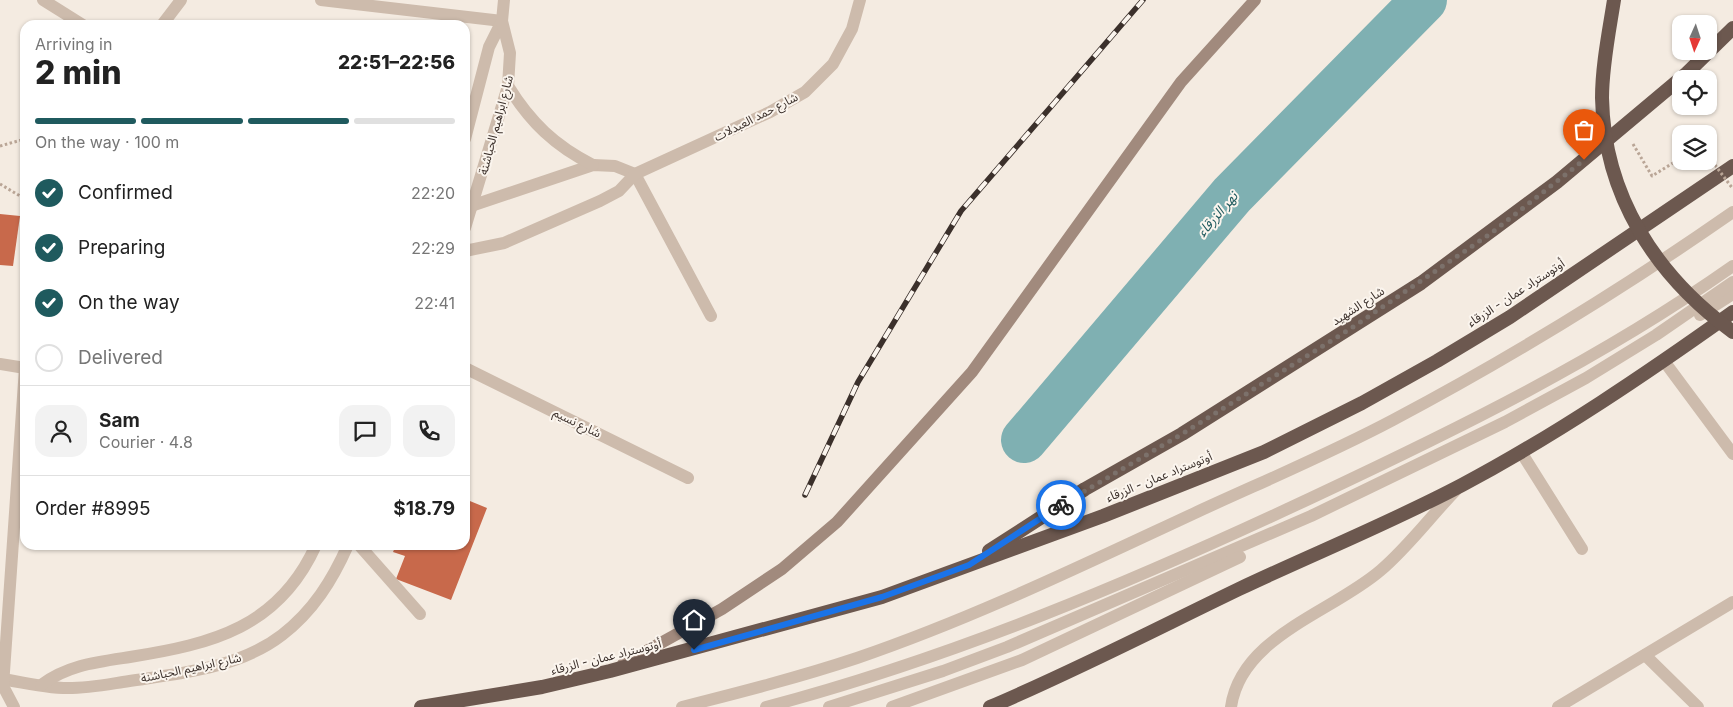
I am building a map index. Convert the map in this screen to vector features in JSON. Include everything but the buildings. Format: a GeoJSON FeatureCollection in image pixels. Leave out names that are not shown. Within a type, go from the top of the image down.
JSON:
{"type":"FeatureCollection","features":[{"type":"Feature","properties":{"kind":"highway"},"geometry":{"type":"LineString","coordinates":[[1614,0],[1602,98],[1606,138],[1616,178],[1631,216],[1656,257],[1675,283],[1705,312],[1733,332]]}},
{"type":"Feature","properties":{"kind":"highway","name":"شارع الشهيد"},"geometry":{"type":"LineString","coordinates":[[969,565],[1085,488],[1182,434],[1421,282],[1535,199],[1623,128],[1687,73],[1733,28]]}},
{"type":"Feature","properties":{"kind":"highway","name":"أوتوستراد عمان - الزرقاء"},"geometry":{"type":"LineString","coordinates":[[421,707],[542,687],[610,671],[882,597],[1103,516],[1264,452],[1362,403],[1437,362],[1510,316],[1733,166]]}},
{"type":"Feature","properties":{"kind":"highway"},"geometry":{"type":"LineString","coordinates":[[990,707],[1090,663],[1231,593],[1460,486],[1521,452],[1664,362],[1733,312]]}},
{"type":"Feature","properties":{"kind":"main road"},"geometry":{"type":"LineString","coordinates":[[610,671],[729,604],[782,569],[837,522],[972,372],[1181,82],[1255,0]]}},
{"type":"Feature","properties":{"kind":"street"},"geometry":{"type":"LineString","coordinates":[[43,0],[75,20]]}},
{"type":"Feature","properties":{"kind":"street"},"geometry":{"type":"LineString","coordinates":[[166,20],[181,0]]}},
{"type":"Feature","properties":{"kind":"street"},"geometry":{"type":"LineString","coordinates":[[320,0],[502,21]]}},
{"type":"Feature","properties":{"kind":"street","name":"شارع ابراهيم الحباشنة"},"geometry":{"type":"LineString","coordinates":[[470,203],[508,86],[510,53],[502,21],[504,0]]}},
{"type":"Feature","properties":{"kind":"street","name":"شارع حمد العبدلات"},"geometry":{"type":"LineString","coordinates":[[470,249],[504,243],[600,201],[619,190],[635,174],[770,112],[804,92],[833,64],[852,29],[860,0]]}},
{"type":"Feature","properties":{"kind":"street","name":"شارع ابراهيم الحباشنة"},"geometry":{"type":"LineString","coordinates":[[470,120],[489,47],[502,21]]}},
{"type":"Feature","properties":{"kind":"street"},"geometry":{"type":"LineString","coordinates":[[508,86],[535,125],[572,154],[593,165]]}},
{"type":"Feature","properties":{"kind":"street"},"geometry":{"type":"LineString","coordinates":[[470,206],[593,165],[615,166],[635,174],[711,316]]}},
{"type":"Feature","properties":{"kind":"street"},"geometry":{"type":"LineString","coordinates":[[682,707],[850,660],[956,621],[1042,585],[1310,461],[1393,420],[1544,335],[1678,251],[1733,212]]}},
{"type":"Feature","properties":{"kind":"street"},"geometry":{"type":"LineString","coordinates":[[766,707],[854,682],[983,639],[1064,608],[1215,543],[1493,410],[1648,322],[1733,266]]}},
{"type":"Feature","properties":{"kind":"street"},"geometry":{"type":"LineString","coordinates":[[829,707],[943,671],[1007,647],[1311,516],[1505,422],[1586,378],[1656,335],[1733,282]]}},
{"type":"Feature","properties":{"kind":"street"},"geometry":{"type":"LineString","coordinates":[[892,707],[1022,660],[1433,464],[1540,411],[1603,375],[1733,294]]}},
{"type":"Feature","properties":{"kind":"street"},"geometry":{"type":"LineString","coordinates":[[1664,362],[1733,454]]}},
{"type":"Feature","properties":{"kind":"street"},"geometry":{"type":"LineString","coordinates":[[0,364],[20,367]]}},
{"type":"Feature","properties":{"kind":"street","name":"شارع نسيم"},"geometry":{"type":"LineString","coordinates":[[470,370],[688,478]]}},
{"type":"Feature","properties":{"kind":"street"},"geometry":{"type":"LineString","coordinates":[[14,707],[1,684],[20,434]]}},
{"type":"Feature","properties":{"kind":"street"},"geometry":{"type":"LineString","coordinates":[[1521,452],[1582,549]]}},
{"type":"Feature","properties":{"kind":"street"},"geometry":{"type":"LineString","coordinates":[[1231,707],[1234,690],[1242,674],[1253,661],[1277,638],[1359,588],[1382,569],[1460,486]]}},
{"type":"Feature","properties":{"kind":"street","name":"شارع ابراهيم الحباشنة"},"geometry":{"type":"LineString","coordinates":[[41,685],[60,673],[80,665],[158,652],[236,630],[258,618],[277,602],[294,584],[313,550]]}},
{"type":"Feature","properties":{"kind":"street","name":"شارع ابراهيم الحباشنة"},"geometry":{"type":"LineString","coordinates":[[1,684],[76,688],[167,675],[245,657],[280,636],[311,609],[336,572],[346,550]]}},
{"type":"Feature","properties":{"kind":"street"},"geometry":{"type":"LineString","coordinates":[[363,550],[420,614]]}},
{"type":"Feature","properties":{"kind":"street"},"geometry":{"type":"LineString","coordinates":[[1558,707],[1733,602]]}},
{"type":"Feature","properties":{"kind":"street"},"geometry":{"type":"LineString","coordinates":[[1645,655],[1698,707]]}},
{"type":"Feature","properties":{"kind":"path"},"geometry":{"type":"LineString","coordinates":[[1623,128],[1652,176],[1672,164]]}},
{"type":"Feature","properties":{"kind":"path"},"geometry":{"type":"LineString","coordinates":[[0,146],[20,140]]}},
{"type":"Feature","properties":{"kind":"path"},"geometry":{"type":"LineString","coordinates":[[1717,168],[1733,189]]}},
{"type":"Feature","properties":{"kind":"path"},"geometry":{"type":"LineString","coordinates":[[0,184],[20,196]]}},
{"type":"Feature","properties":{"kind":"waterway","name":"نهر الزرقاء"},"geometry":{"type":"LineString","coordinates":[[1024,440],[1232,195],[1424,0]]}},
{"type":"Feature","properties":{"kind":"railway"},"geometry":{"type":"LineString","coordinates":[[805,495],[858,382],[961,211],[1143,0]]}},
{"type":"Feature","properties":{"kind":"way so far"},"geometry":{"type":"LineString","coordinates":[[1061,505],[1085,488],[1182,434],[1350,329],[1490,234],[1584,160]]}},
{"type":"Feature","properties":{"kind":"route"},"geometry":{"type":"LineString","coordinates":[[694,650],[882,597],[969,565],[1061,505]]}}]}
